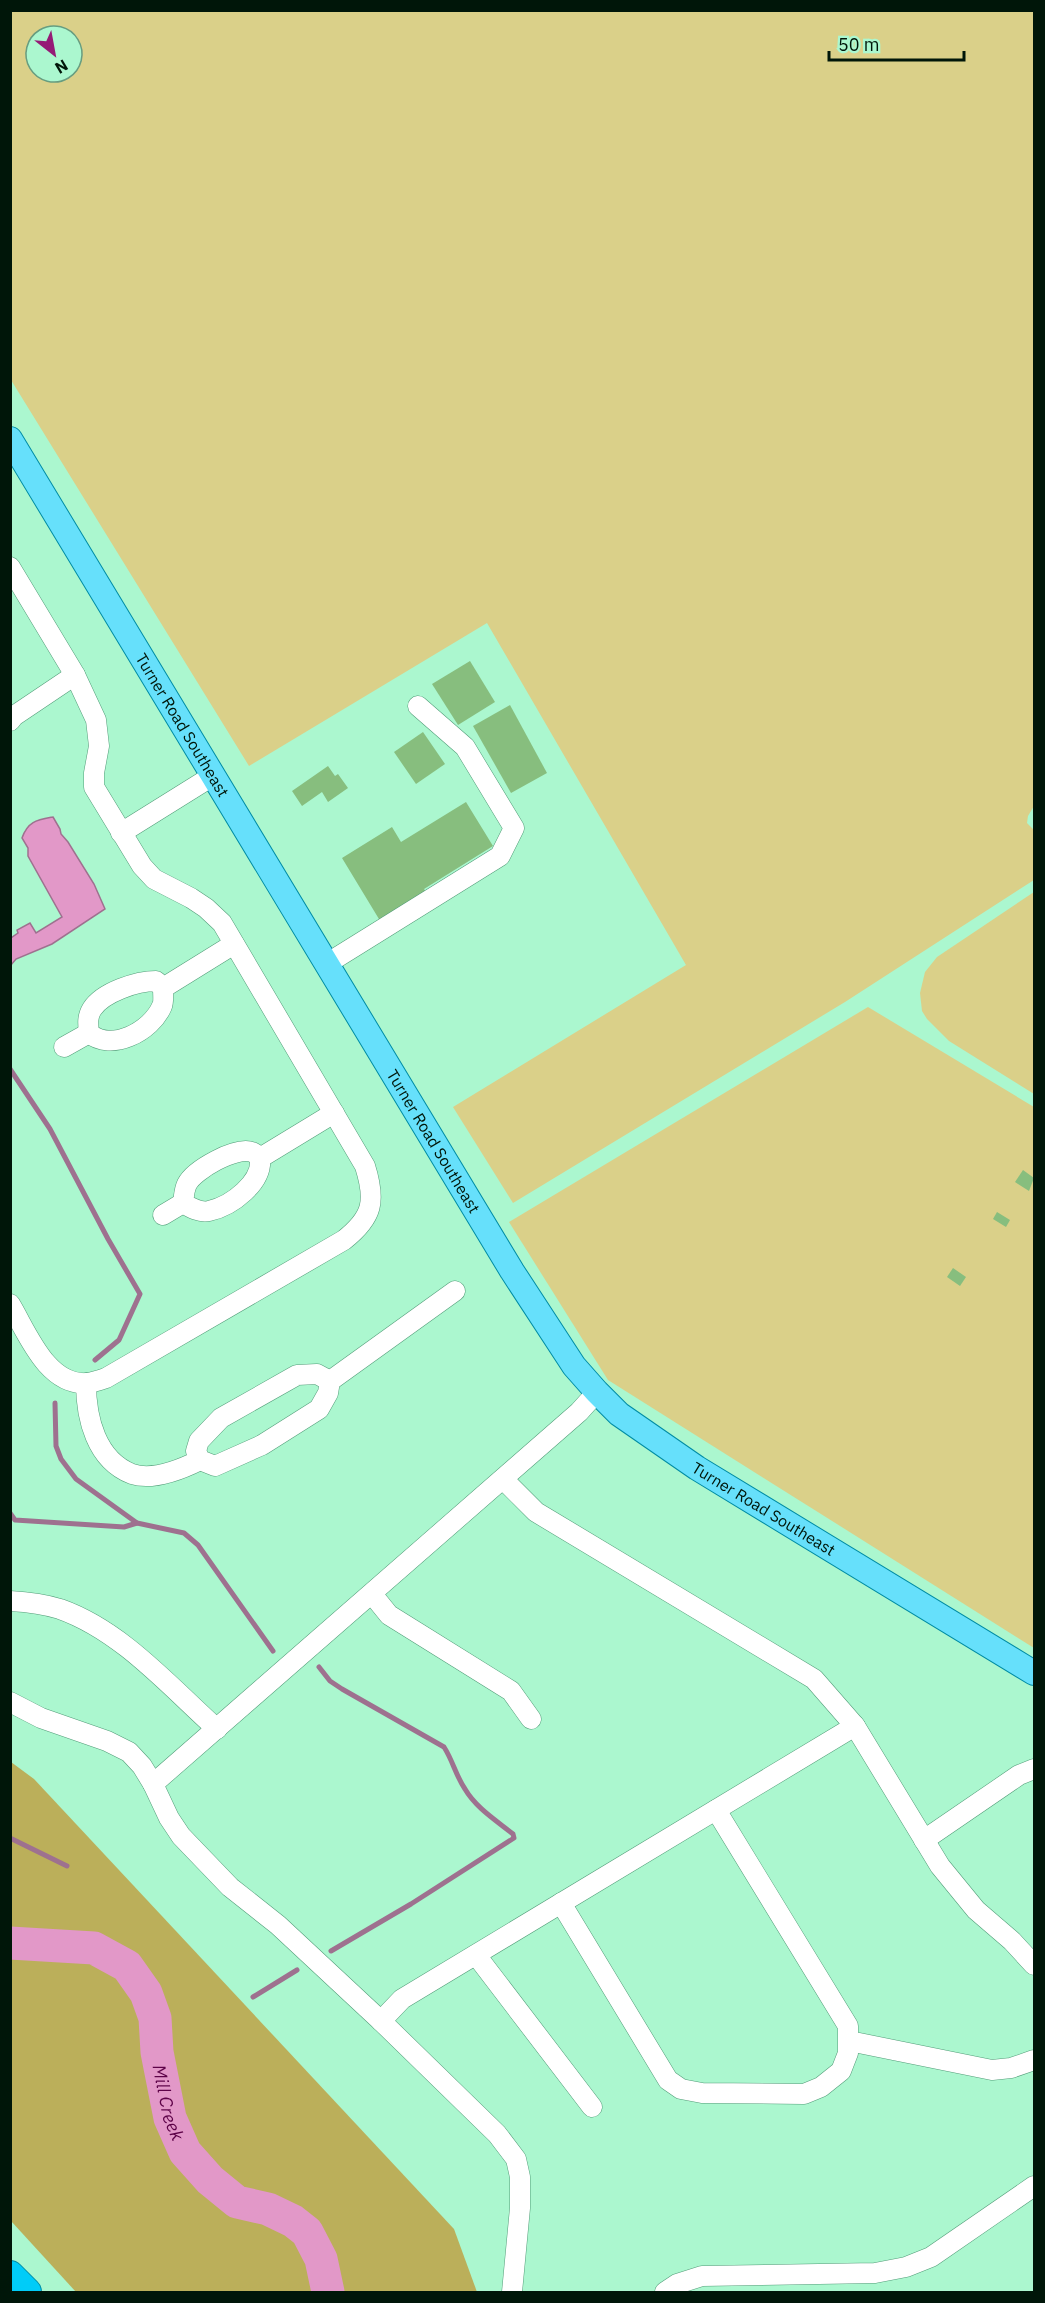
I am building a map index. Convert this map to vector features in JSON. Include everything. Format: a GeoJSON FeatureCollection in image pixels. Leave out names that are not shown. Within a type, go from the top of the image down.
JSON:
{"type":"FeatureCollection","features":[{"type":"Feature","properties":{"kind":"highway"},"geometry":{"type":"LineString","coordinates":[[10,2275],[27,2292]]}},
{"type":"Feature","properties":{"kind":"main road","name":"Turner Road Southeast"},"geometry":{"type":"LineString","coordinates":[[10,439],[545,1324],[574,1366],[619,1414],[697,1468],[1035,1673]]}},
{"type":"Feature","properties":{"kind":"street"},"geometry":{"type":"LineString","coordinates":[[10,567],[75,675],[96,720],[99,746],[94,787],[142,866],[154,879],[207,908],[222,923],[365,1166],[371,1185],[370,1208],[361,1226],[344,1240],[106,1378],[87,1383],[71,1381],[44,1363],[10,1304]]}},
{"type":"Feature","properties":{"kind":"street"},"geometry":{"type":"LineString","coordinates":[[12,717],[75,675]]}},
{"type":"Feature","properties":{"kind":"street"},"geometry":{"type":"LineString","coordinates":[[328,963],[500,856],[514,828],[465,747],[418,706]]}},
{"type":"Feature","properties":{"kind":"street"},"geometry":{"type":"LineString","coordinates":[[121,832],[214,775]]}},
{"type":"Feature","properties":{"kind":"street"},"geometry":{"type":"LineString","coordinates":[[163,988],[234,944]]}},
{"type":"Feature","properties":{"kind":"street"},"geometry":{"type":"LineString","coordinates":[[144,981],[156,981],[163,988],[163,1005],[150,1022],[134,1034],[113,1042],[97,1040],[89,1033],[88,1020],[93,1008],[107,996],[126,986],[144,981]]}},
{"type":"Feature","properties":{"kind":"street"},"geometry":{"type":"LineString","coordinates":[[64,1047],[89,1033]]}},
{"type":"Feature","properties":{"kind":"street"},"geometry":{"type":"LineString","coordinates":[[260,1158],[334,1113]]}},
{"type":"Feature","properties":{"kind":"street"},"geometry":{"type":"LineString","coordinates":[[163,1215],[183,1203],[186,1185],[203,1168],[217,1160],[241,1152],[252,1152],[260,1158],[261,1169],[253,1184],[233,1199],[208,1211],[193,1210],[183,1203]]}},
{"type":"Feature","properties":{"kind":"street"},"geometry":{"type":"LineString","coordinates":[[330,1381],[317,1374],[297,1375],[232,1412],[214,1425],[199,1441],[196,1451],[200,1460],[214,1466],[231,1460],[290,1429],[319,1409],[328,1393],[330,1381],[455,1291]]}},
{"type":"Feature","properties":{"kind":"street"},"geometry":{"type":"LineString","coordinates":[[87,1383],[86,1406],[97,1442],[112,1460],[133,1474],[160,1475],[200,1460]]}},
{"type":"Feature","properties":{"kind":"street"},"geometry":{"type":"LineString","coordinates":[[153,1784],[579,1412],[597,1392]]}},
{"type":"Feature","properties":{"kind":"street"},"geometry":{"type":"LineString","coordinates":[[502,1479],[536,1512],[814,1679],[855,1726],[940,1866],[976,1910],[1012,1941],[1035,1965]]}},
{"type":"Feature","properties":{"kind":"street"},"geometry":{"type":"LineString","coordinates":[[372,1593],[389,1615],[511,1691],[531,1719]]}},
{"type":"Feature","properties":{"kind":"street"},"geometry":{"type":"LineString","coordinates":[[10,1601],[35,1603],[59,1609],[89,1622],[117,1640],[217,1729]]}},
{"type":"Feature","properties":{"kind":"street"},"geometry":{"type":"LineString","coordinates":[[10,1702],[41,1718],[107,1741],[129,1752],[142,1766],[168,1818],[181,1836],[230,1887],[278,1925],[497,2134],[516,2159],[520,2178],[520,2208],[512,2292]]}},
{"type":"Feature","properties":{"kind":"street"},"geometry":{"type":"LineString","coordinates":[[381,2021],[402,1999],[855,1726]]}},
{"type":"Feature","properties":{"kind":"street"},"geometry":{"type":"LineString","coordinates":[[924,1840],[1019,1775],[1035,1768]]}},
{"type":"Feature","properties":{"kind":"street"},"geometry":{"type":"LineString","coordinates":[[561,1903],[668,2080],[681,2089],[702,2093],[804,2094],[821,2087],[841,2071],[848,2053],[848,2026],[716,1810]]}},
{"type":"Feature","properties":{"kind":"street"},"geometry":{"type":"LineString","coordinates":[[476,1954],[592,2107]]}},
{"type":"Feature","properties":{"kind":"street"},"geometry":{"type":"LineString","coordinates":[[849,2041],[992,2070],[1011,2068],[1035,2060]]}},
{"type":"Feature","properties":{"kind":"street"},"geometry":{"type":"LineString","coordinates":[[665,2292],[677,2284],[702,2276],[875,2273],[906,2267],[931,2257],[1035,2186]]}},
{"type":"Feature","properties":{"kind":"shaded area"},"geometry":{"type":"Polygon","coordinates":[[[11,10],[1034,11],[1034,806],[1027,823],[1034,830],[1034,880],[845,1002],[513,1203],[453,1107],[686,965],[487,623],[249,766],[11,380],[11,10]]]}},
{"type":"Feature","properties":{"kind":"shaded area"},"geometry":{"type":"Polygon","coordinates":[[[53,817],[61,834],[94,884],[105,909],[52,944],[16,959],[11,965],[11,938],[18,933],[17,930],[30,923],[36,933],[62,917],[28,856],[28,848],[22,838],[27,828],[34,822],[53,817]]]}},
{"type":"Feature","properties":{"kind":"shaded area"},"geometry":{"type":"Polygon","coordinates":[[[1034,892],[1034,1094],[949,1041],[922,1011],[920,993],[925,972],[937,957],[1034,892]]]}},
{"type":"Feature","properties":{"kind":"shaded area"},"geometry":{"type":"Polygon","coordinates":[[[868,1007],[1034,1107],[1034,1648],[608,1380],[509,1222],[868,1007]]]}},
{"type":"Feature","properties":{"kind":"shaded area"},"geometry":{"type":"Polygon","coordinates":[[[11,1762],[34,1779],[454,2229],[477,2292],[76,2292],[11,2221],[11,1762]]]}},
{"type":"Feature","properties":{"kind":"building"},"geometry":{"type":"Polygon","coordinates":[[[470,661],[495,702],[458,725],[432,684],[470,661]]]}},
{"type":"Feature","properties":{"kind":"building"},"geometry":{"type":"Polygon","coordinates":[[[510,705],[547,773],[511,793],[473,726],[510,705]]]}},
{"type":"Feature","properties":{"kind":"building"},"geometry":{"type":"Polygon","coordinates":[[[423,732],[445,764],[416,784],[394,752],[423,732]]]}},
{"type":"Feature","properties":{"kind":"building"},"geometry":{"type":"Polygon","coordinates":[[[328,766],[335,776],[338,774],[348,788],[328,802],[322,792],[302,806],[292,791],[328,766]]]}},
{"type":"Feature","properties":{"kind":"building"},"geometry":{"type":"Polygon","coordinates":[[[466,802],[493,846],[424,889],[428,895],[382,924],[342,858],[392,827],[401,842],[466,802]]]}},
{"type":"Feature","properties":{"kind":"building"},"geometry":{"type":"Polygon","coordinates":[[[1023,1170],[1034,1178],[1029,1191],[1015,1182],[1023,1170]]]}},
{"type":"Feature","properties":{"kind":"building"},"geometry":{"type":"Polygon","coordinates":[[[997,1212],[1010,1220],[1006,1227],[993,1219],[997,1212]]]}},
{"type":"Feature","properties":{"kind":"building"},"geometry":{"type":"Polygon","coordinates":[[[953,1268],[966,1277],[960,1286],[947,1277],[953,1268]]]}},
{"type":"Feature","properties":{"kind":"waterway"},"geometry":{"type":"LineString","coordinates":[[10,1069],[50,1129],[140,1294],[119,1340],[95,1360]]}},
{"type":"Feature","properties":{"kind":"waterway"},"geometry":{"type":"LineString","coordinates":[[55,1403],[56,1446],[61,1459],[76,1479],[137,1523],[184,1533],[198,1545],[273,1651]]}},
{"type":"Feature","properties":{"kind":"waterway"},"geometry":{"type":"LineString","coordinates":[[10,1513],[15,1520],[124,1527],[137,1523]]}},
{"type":"Feature","properties":{"kind":"waterway"},"geometry":{"type":"LineString","coordinates":[[319,1667],[330,1681],[342,1689],[444,1747],[470,1796],[487,1814],[513,1834],[514,1838],[411,1904],[331,1951]]}},
{"type":"Feature","properties":{"kind":"waterway"},"geometry":{"type":"LineString","coordinates":[[10,1838],[67,1866]]}},
{"type":"Feature","properties":{"kind":"waterway","name":"Mill Creek"},"geometry":{"type":"LineString","coordinates":[[10,1943],[94,1948],[127,1966],[146,1993],[155,2018],[157,2052],[170,2118],[185,2152],[210,2180],[237,2202],[268,2209],[293,2221],[307,2232],[321,2259],[328,2292]]}},
{"type":"Feature","properties":{"kind":"waterway"},"geometry":{"type":"LineString","coordinates":[[253,1997],[297,1970]]}}]}
